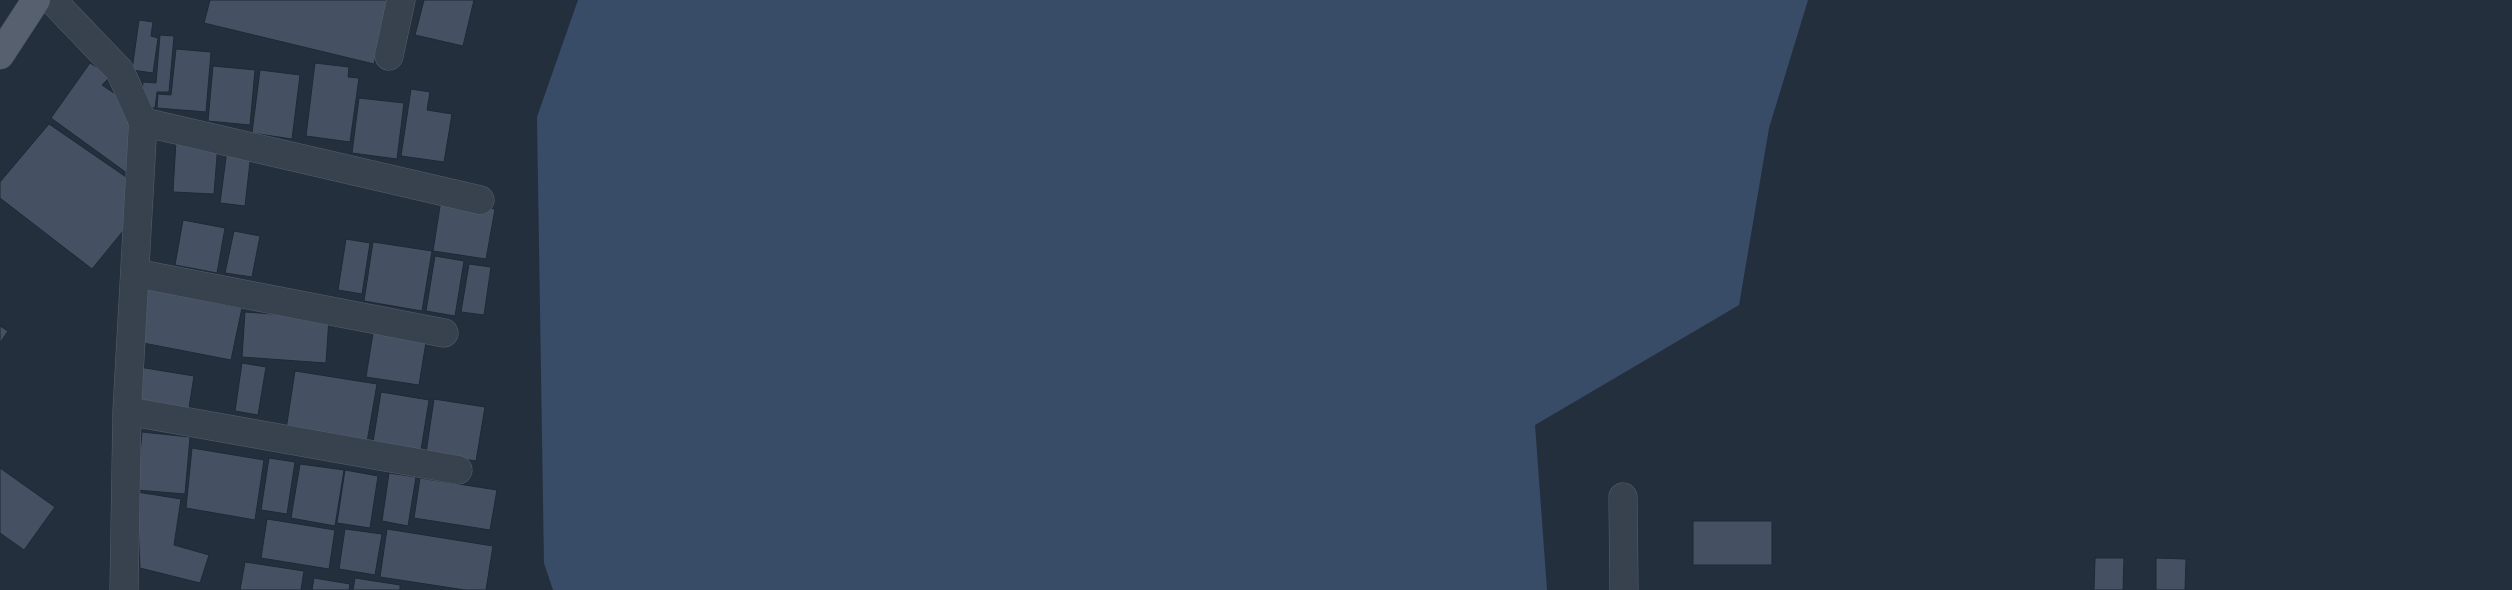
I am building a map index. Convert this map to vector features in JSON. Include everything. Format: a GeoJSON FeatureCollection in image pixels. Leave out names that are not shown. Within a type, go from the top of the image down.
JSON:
{"type":"FeatureCollection","features":[{"type":"Feature","properties":{"kind":"main road"},"geometry":{"type":"LineString","coordinates":[[0,55],[36,0]]}},
{"type":"Feature","properties":{"kind":"street"},"geometry":{"type":"LineString","coordinates":[[52,0],[120,71],[143,122],[128,411],[130,588]]}},
{"type":"Feature","properties":{"kind":"street"},"geometry":{"type":"LineString","coordinates":[[389,56],[401,0]]}},
{"type":"Feature","properties":{"kind":"street"},"geometry":{"type":"LineString","coordinates":[[143,122],[480,200]]}},
{"type":"Feature","properties":{"kind":"street"},"geometry":{"type":"LineString","coordinates":[[135,273],[444,333]]}},
{"type":"Feature","properties":{"kind":"street"},"geometry":{"type":"LineString","coordinates":[[128,411],[458,470]]}},
{"type":"Feature","properties":{"kind":"street"},"geometry":{"type":"LineString","coordinates":[[1623,497],[1624,590]]}},
{"type":"Feature","properties":{"kind":"water"},"geometry":{"type":"Polygon","coordinates":[[[578,0],[1808,0],[1769,128],[1739,305],[1535,425],[1547,590],[553,590],[544,563],[537,117],[578,0]]]}},
{"type":"Feature","properties":{"kind":"building"},"geometry":{"type":"Polygon","coordinates":[[[210,0],[390,0],[374,64],[204,23],[210,0]]]}},
{"type":"Feature","properties":{"kind":"building"},"geometry":{"type":"Polygon","coordinates":[[[424,0],[474,0],[463,46],[415,35],[424,0]]]}},
{"type":"Feature","properties":{"kind":"building"},"geometry":{"type":"Polygon","coordinates":[[[139,20],[153,22],[151,36],[158,38],[153,73],[132,70],[139,20]]]}},
{"type":"Feature","properties":{"kind":"building"},"geometry":{"type":"Polygon","coordinates":[[[160,35],[174,36],[169,92],[157,92],[155,108],[141,107],[143,82],[156,83],[160,35]]]}},
{"type":"Feature","properties":{"kind":"building"},"geometry":{"type":"Polygon","coordinates":[[[176,49],[211,52],[206,112],[157,108],[158,94],[171,95],[176,49]]]}},
{"type":"Feature","properties":{"kind":"building"},"geometry":{"type":"Polygon","coordinates":[[[90,63],[111,76],[102,85],[133,106],[131,176],[51,118],[90,63]]]}},
{"type":"Feature","properties":{"kind":"building"},"geometry":{"type":"Polygon","coordinates":[[[315,63],[349,67],[348,77],[359,78],[350,142],[306,136],[315,63]]]}},
{"type":"Feature","properties":{"kind":"building"},"geometry":{"type":"Polygon","coordinates":[[[213,66],[255,70],[250,125],[208,121],[213,66]]]}},
{"type":"Feature","properties":{"kind":"building"},"geometry":{"type":"Polygon","coordinates":[[[260,70],[300,75],[292,139],[252,133],[260,70]]]}},
{"type":"Feature","properties":{"kind":"building"},"geometry":{"type":"Polygon","coordinates":[[[411,89],[430,92],[427,110],[452,114],[444,162],[401,156],[411,89]]]}},
{"type":"Feature","properties":{"kind":"building"},"geometry":{"type":"Polygon","coordinates":[[[359,98],[404,103],[397,159],[352,153],[359,98]]]}},
{"type":"Feature","properties":{"kind":"building"},"geometry":{"type":"Polygon","coordinates":[[[49,124],[126,177],[132,220],[92,269],[0,198],[0,182],[49,124]]]}},
{"type":"Feature","properties":{"kind":"building"},"geometry":{"type":"Polygon","coordinates":[[[176,141],[218,143],[214,194],[173,192],[176,141]]]}},
{"type":"Feature","properties":{"kind":"building"},"geometry":{"type":"Polygon","coordinates":[[[227,150],[251,153],[245,206],[220,203],[227,150]]]}},
{"type":"Feature","properties":{"kind":"building"},"geometry":{"type":"Polygon","coordinates":[[[441,200],[495,209],[486,259],[433,251],[441,200]]]}},
{"type":"Feature","properties":{"kind":"building"},"geometry":{"type":"Polygon","coordinates":[[[183,220],[225,228],[217,273],[175,265],[183,220]]]}},
{"type":"Feature","properties":{"kind":"building"},"geometry":{"type":"Polygon","coordinates":[[[234,231],[260,236],[252,277],[225,273],[234,231]]]}},
{"type":"Feature","properties":{"kind":"building"},"geometry":{"type":"Polygon","coordinates":[[[346,239],[370,243],[362,294],[338,290],[346,239]]]}},
{"type":"Feature","properties":{"kind":"building"},"geometry":{"type":"Polygon","coordinates":[[[373,242],[432,251],[422,311],[364,301],[373,242]]]}},
{"type":"Feature","properties":{"kind":"building"},"geometry":{"type":"Polygon","coordinates":[[[435,256],[464,261],[455,316],[426,311],[435,256]]]}},
{"type":"Feature","properties":{"kind":"building"},"geometry":{"type":"Polygon","coordinates":[[[469,264],[491,267],[484,315],[461,312],[469,264]]]}},
{"type":"Feature","properties":{"kind":"building"},"geometry":{"type":"Polygon","coordinates":[[[143,288],[242,308],[231,360],[138,342],[143,288]]]}},
{"type":"Feature","properties":{"kind":"building"},"geometry":{"type":"Polygon","coordinates":[[[245,312],[329,318],[326,363],[242,357],[245,312]]]}},
{"type":"Feature","properties":{"kind":"building"},"geometry":{"type":"Polygon","coordinates":[[[0,326],[8,331],[0,343],[0,326]]]}},
{"type":"Feature","properties":{"kind":"building"},"geometry":{"type":"Polygon","coordinates":[[[374,327],[427,336],[419,385],[366,377],[374,327]]]}},
{"type":"Feature","properties":{"kind":"building"},"geometry":{"type":"Polygon","coordinates":[[[242,363],[266,367],[258,415],[235,411],[242,363]]]}},
{"type":"Feature","properties":{"kind":"building"},"geometry":{"type":"Polygon","coordinates":[[[139,367],[194,376],[188,414],[133,406],[139,367]]]}},
{"type":"Feature","properties":{"kind":"building"},"geometry":{"type":"Polygon","coordinates":[[[295,371],[377,384],[366,448],[285,436],[295,371]]]}},
{"type":"Feature","properties":{"kind":"building"},"geometry":{"type":"Polygon","coordinates":[[[381,392],[429,400],[421,450],[373,442],[381,392]]]}},
{"type":"Feature","properties":{"kind":"building"},"geometry":{"type":"Polygon","coordinates":[[[434,399],[485,407],[476,461],[426,453],[434,399]]]}},
{"type":"Feature","properties":{"kind":"building"},"geometry":{"type":"Polygon","coordinates":[[[142,432],[190,437],[185,494],[137,490],[142,432]]]}},
{"type":"Feature","properties":{"kind":"building"},"geometry":{"type":"Polygon","coordinates":[[[192,448],[264,460],[255,520],[186,508],[192,448]]]}},
{"type":"Feature","properties":{"kind":"building"},"geometry":{"type":"Polygon","coordinates":[[[269,458],[295,462],[287,514],[261,510],[269,458]]]}},
{"type":"Feature","properties":{"kind":"building"},"geometry":{"type":"Polygon","coordinates":[[[300,464],[344,470],[335,526],[291,518],[300,464]]]}},
{"type":"Feature","properties":{"kind":"building"},"geometry":{"type":"Polygon","coordinates":[[[0,468],[55,507],[24,550],[0,533],[0,468]]]}},
{"type":"Feature","properties":{"kind":"building"},"geometry":{"type":"Polygon","coordinates":[[[345,470],[378,476],[370,528],[337,523],[345,470]]]}},
{"type":"Feature","properties":{"kind":"building"},"geometry":{"type":"Polygon","coordinates":[[[389,473],[416,477],[408,526],[382,521],[389,473]]]}},
{"type":"Feature","properties":{"kind":"building"},"geometry":{"type":"Polygon","coordinates":[[[420,478],[497,490],[490,530],[414,518],[420,478]]]}},
{"type":"Feature","properties":{"kind":"building"},"geometry":{"type":"Polygon","coordinates":[[[137,492],[181,499],[174,545],[209,555],[200,583],[140,568],[137,492]]]}},
{"type":"Feature","properties":{"kind":"building"},"geometry":{"type":"Polygon","coordinates":[[[267,519],[335,530],[329,569],[261,558],[267,519]]]}},
{"type":"Feature","properties":{"kind":"building"},"geometry":{"type":"Polygon","coordinates":[[[1693,521],[1772,521],[1772,565],[1693,565],[1693,521]]]}},
{"type":"Feature","properties":{"kind":"building"},"geometry":{"type":"Polygon","coordinates":[[[345,529],[382,534],[375,575],[339,569],[345,529]]]}},
{"type":"Feature","properties":{"kind":"building"},"geometry":{"type":"Polygon","coordinates":[[[387,529],[493,546],[486,590],[465,590],[380,577],[387,529]]]}},
{"type":"Feature","properties":{"kind":"building"},"geometry":{"type":"Polygon","coordinates":[[[2095,558],[2124,558],[2123,590],[2094,590],[2095,558]]]}},
{"type":"Feature","properties":{"kind":"building"},"geometry":{"type":"Polygon","coordinates":[[[2156,558],[2186,559],[2185,590],[2156,590],[2156,558]]]}},
{"type":"Feature","properties":{"kind":"building"},"geometry":{"type":"Polygon","coordinates":[[[245,562],[304,571],[301,590],[240,590],[245,562]]]}},
{"type":"Feature","properties":{"kind":"building"},"geometry":{"type":"Polygon","coordinates":[[[314,578],[350,584],[349,590],[312,590],[314,578]]]}},
{"type":"Feature","properties":{"kind":"building"},"geometry":{"type":"Polygon","coordinates":[[[355,578],[400,585],[400,590],[353,590],[355,578]]]}}]}
